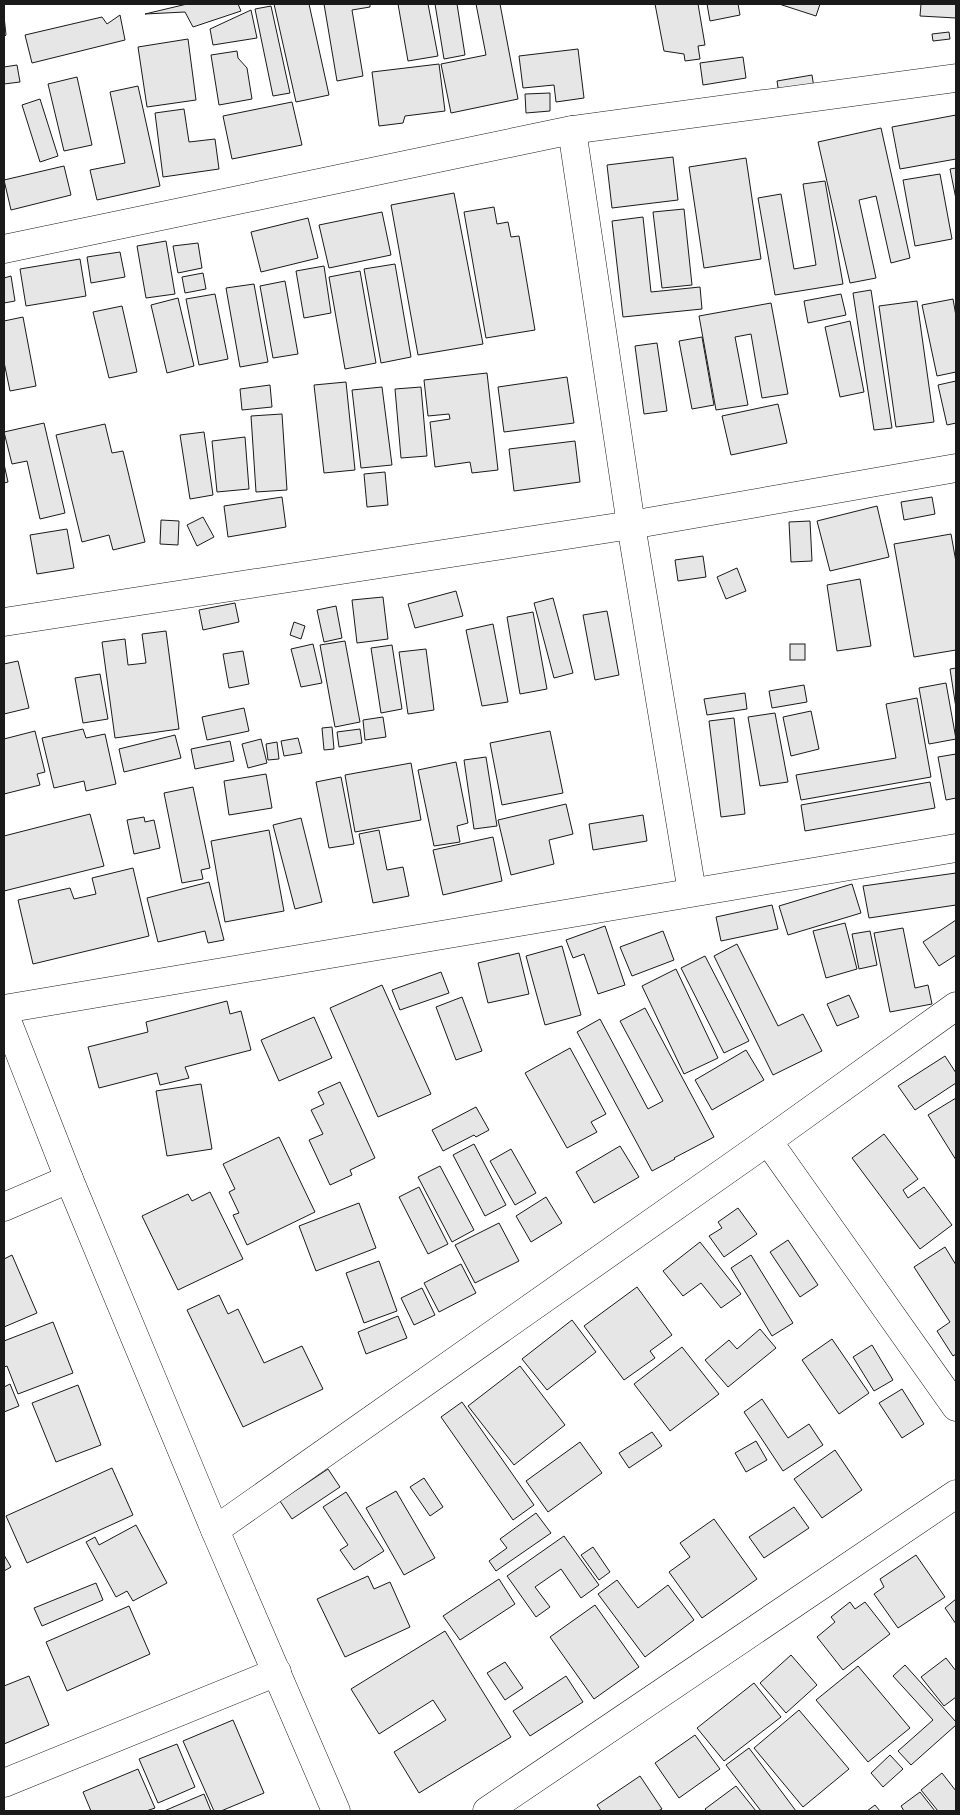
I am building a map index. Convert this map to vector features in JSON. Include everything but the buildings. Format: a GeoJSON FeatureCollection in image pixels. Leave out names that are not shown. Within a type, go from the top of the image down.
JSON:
{"type":"FeatureCollection","features":[{"type":"Feature","properties":{"kind":"street"},"geometry":{"type":"LineString","coordinates":[[4,249],[572,130],[956,78]]}},
{"type":"Feature","properties":{"kind":"street"},"geometry":{"type":"LineString","coordinates":[[572,130],[631,525],[692,892]]}},
{"type":"Feature","properties":{"kind":"street"},"geometry":{"type":"LineString","coordinates":[[4,622],[631,525],[956,468]]}},
{"type":"Feature","properties":{"kind":"street"},"geometry":{"type":"LineString","coordinates":[[336,1811],[215,1530],[69,1179],[4,1011],[956,848]]}},
{"type":"Feature","properties":{"kind":"street"},"geometry":{"type":"LineString","coordinates":[[215,1530],[768,1141],[956,1006]]}},
{"type":"Feature","properties":{"kind":"street"},"geometry":{"type":"LineString","coordinates":[[768,1141],[956,1407]]}},
{"type":"Feature","properties":{"kind":"street"},"geometry":{"type":"LineString","coordinates":[[4,1207],[69,1179]]}},
{"type":"Feature","properties":{"kind":"street"},"geometry":{"type":"LineString","coordinates":[[488,1811],[956,1494]]}},
{"type":"Feature","properties":{"kind":"street"},"geometry":{"type":"LineString","coordinates":[[4,1783],[277,1672]]}}]}
